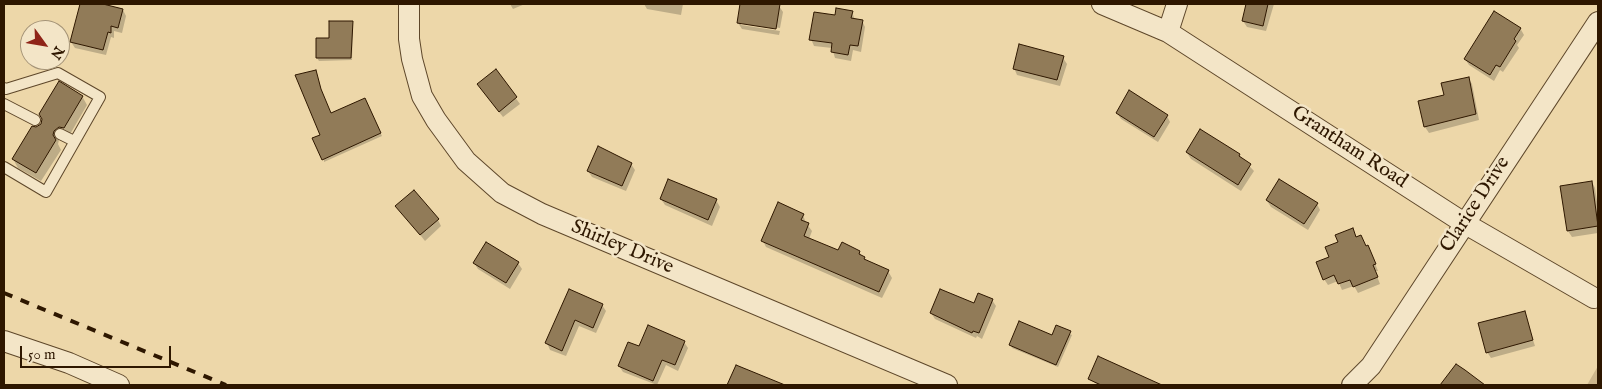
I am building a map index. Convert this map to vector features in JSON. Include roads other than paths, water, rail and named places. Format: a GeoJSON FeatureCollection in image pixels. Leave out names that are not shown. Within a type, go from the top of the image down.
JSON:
{"type":"FeatureCollection","features":[{"type":"Feature","properties":{"kind":"street","name":"Shirley Drive"},"geometry":{"type":"LineString","coordinates":[[410,4],[409,39],[412,59],[422,96],[436,120],[466,162],[502,193],[542,214],[947,385]]}},
{"type":"Feature","properties":{"kind":"street","name":"Grantham Road"},"geometry":{"type":"LineString","coordinates":[[1102,4],[1168,32],[1464,223],[1594,298]]}},
{"type":"Feature","properties":{"kind":"street"},"geometry":{"type":"LineString","coordinates":[[1168,32],[1176,4]]}},
{"type":"Feature","properties":{"kind":"street","name":"Clarice Drive"},"geometry":{"type":"LineString","coordinates":[[1352,385],[1371,366],[1598,22]]}},
{"type":"Feature","properties":{"kind":"street"},"geometry":{"type":"LineString","coordinates":[[4,341],[68,363],[119,385]]}},
{"type":"Feature","properties":{"kind":"lane"},"geometry":{"type":"LineString","coordinates":[[4,167],[46,192],[100,97],[58,73],[5,90]]}},
{"type":"Feature","properties":{"kind":"lane"},"geometry":{"type":"LineString","coordinates":[[4,104],[35,120]]}},
{"type":"Feature","properties":{"kind":"lane"},"geometry":{"type":"LineString","coordinates":[[60,134],[74,141]]}},
{"type":"Feature","properties":{"kind":"railway"},"geometry":{"type":"LineString","coordinates":[[4,293],[226,385]]}}]}
